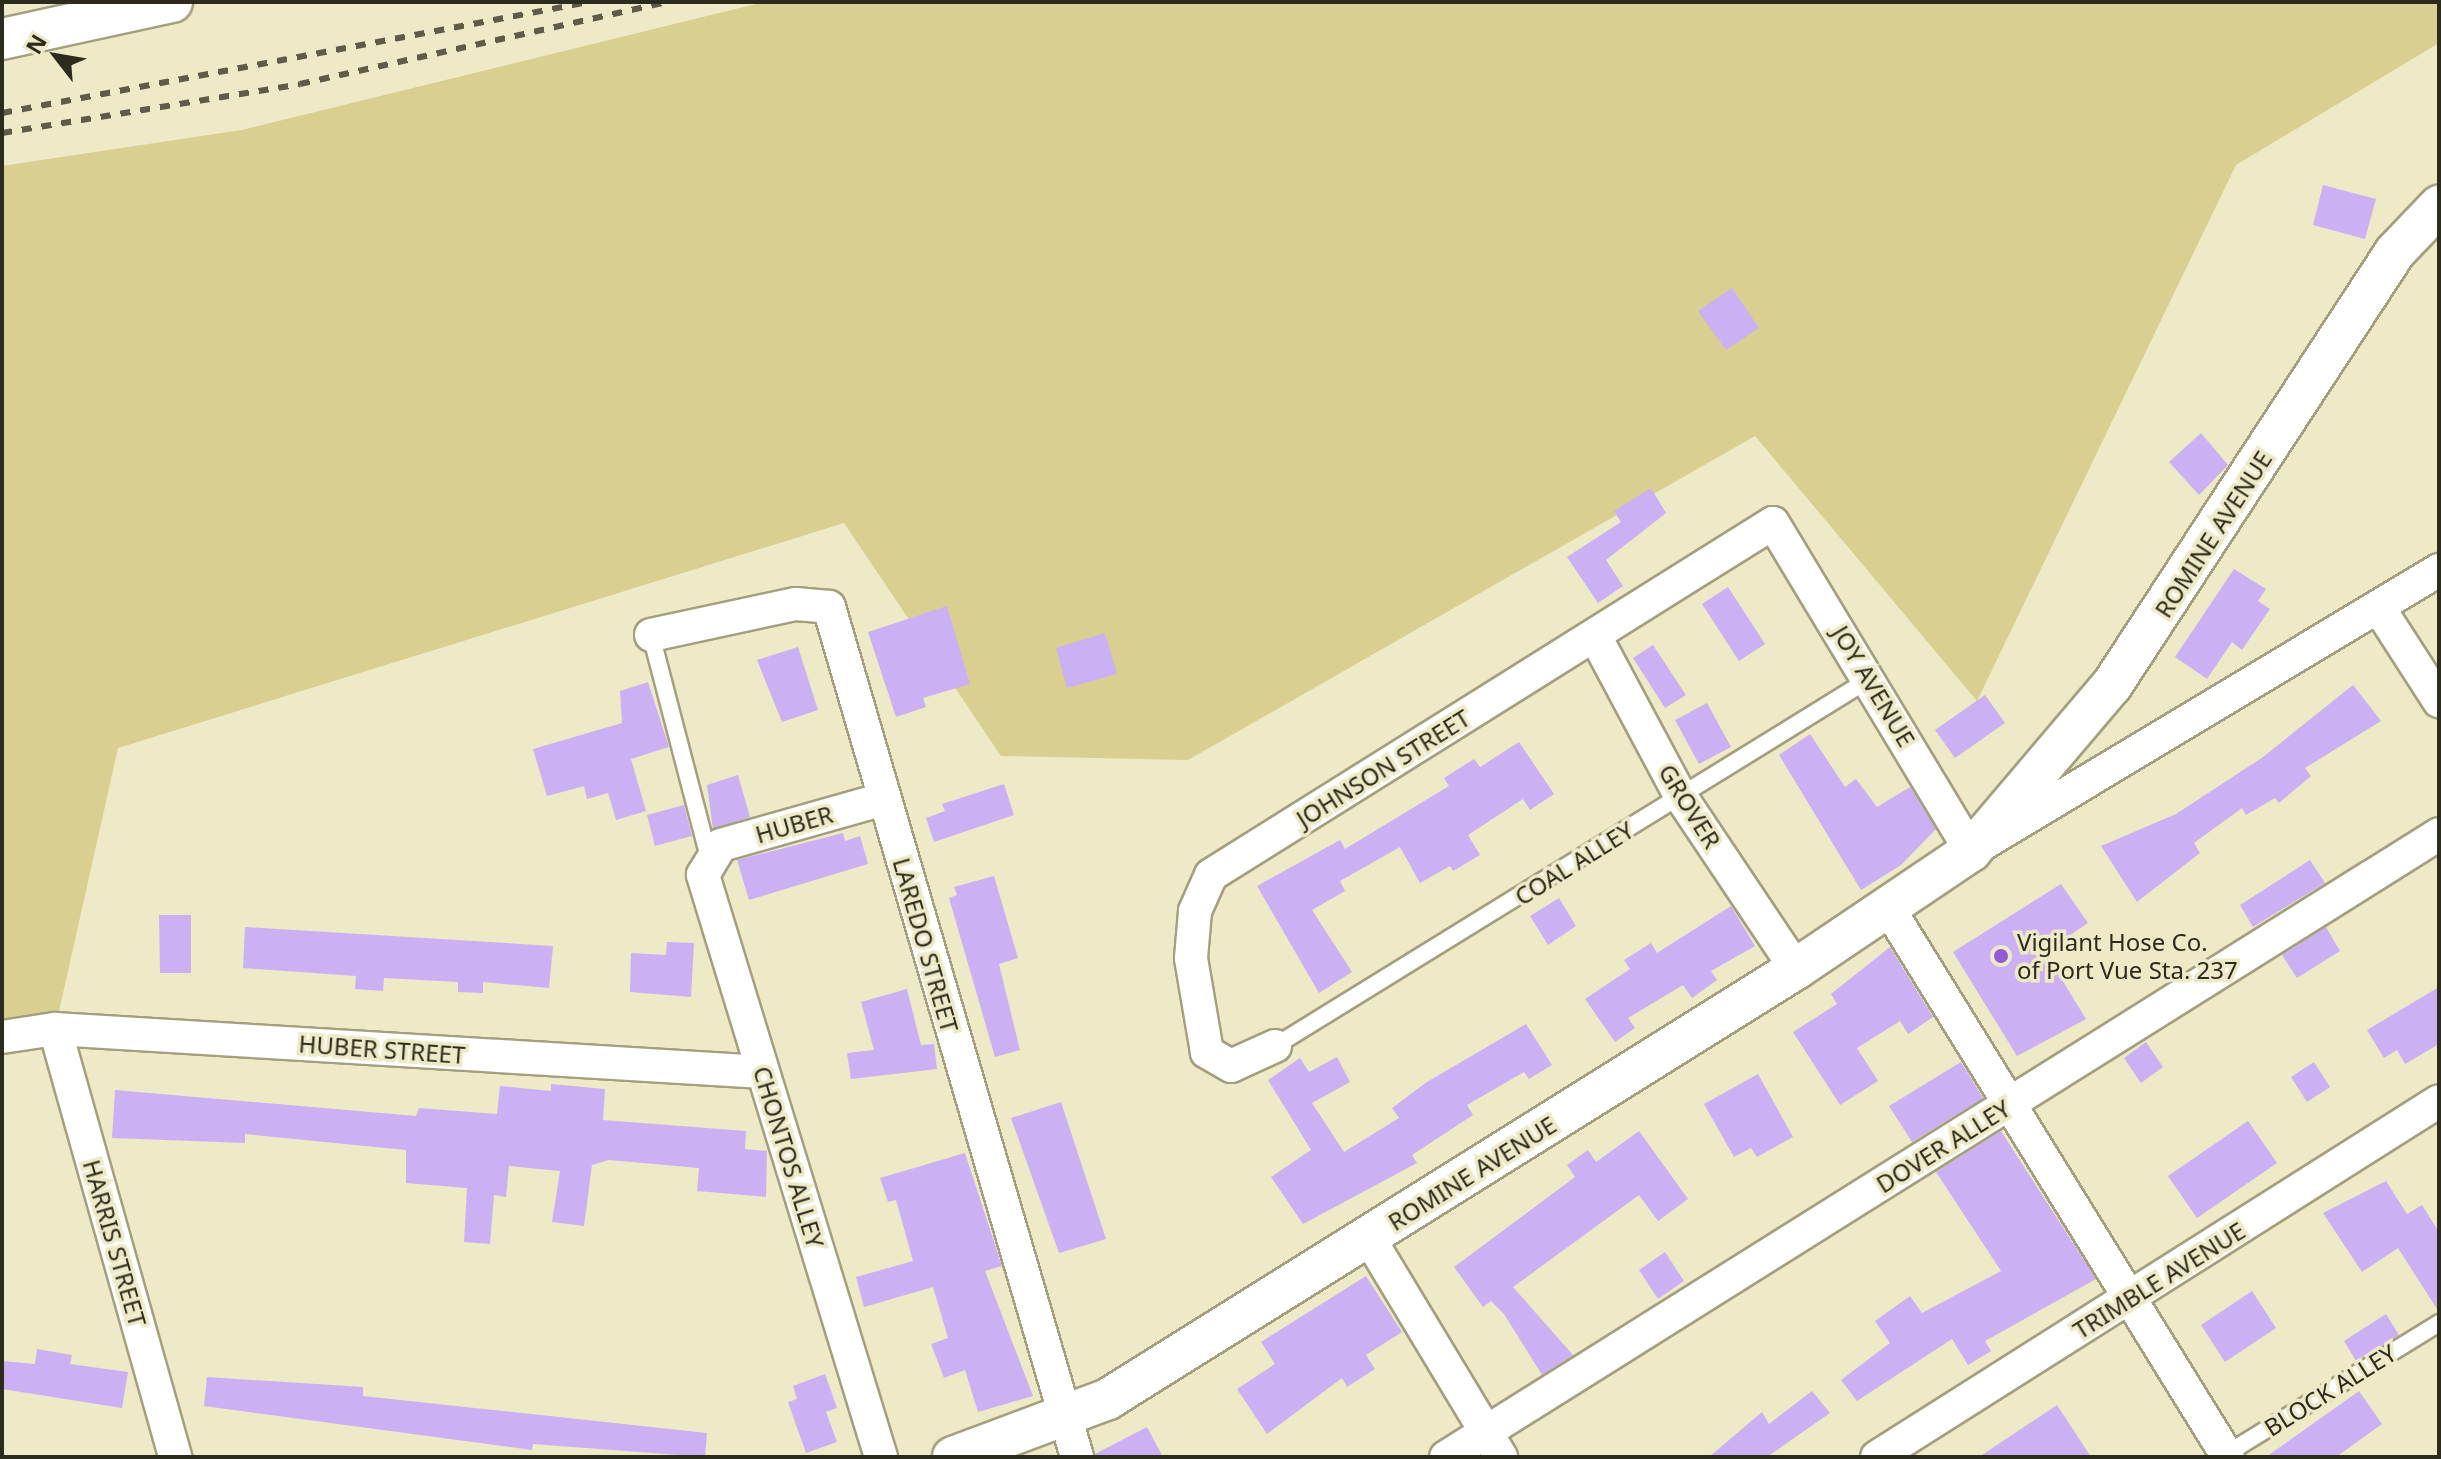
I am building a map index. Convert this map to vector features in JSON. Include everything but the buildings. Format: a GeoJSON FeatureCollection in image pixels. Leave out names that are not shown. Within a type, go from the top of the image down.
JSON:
{"type":"FeatureCollection","features":[{"type":"Feature","properties":{"kind":"street"},"geometry":{"type":"LineString","coordinates":[[2,39],[172,2]]}},
{"type":"Feature","properties":{"kind":"street","name":"ROMINE AVENUE"},"geometry":{"type":"LineString","coordinates":[[1971,851],[2121,673],[2387,263],[2439,206]]}},
{"type":"Feature","properties":{"kind":"street","name":"JOY AVENUE"},"geometry":{"type":"LineString","coordinates":[[1773,523],[1871,678],[1971,851]]}},
{"type":"Feature","properties":{"kind":"street","name":"JOHNSON STREET"},"geometry":{"type":"LineString","coordinates":[[1275,1046],[1231,1066],[1207,1052],[1191,958],[1195,911],[1211,875],[1773,523]]}},
{"type":"Feature","properties":{"kind":"street","name":"ROMINE AVENUE"},"geometry":{"type":"LineString","coordinates":[[953,1457],[1066,1419],[1369,1238],[1796,969],[1971,851],[2439,570]]}},
{"type":"Feature","properties":{"kind":"street","name":"LAREDO STREET"},"geometry":{"type":"LineString","coordinates":[[651,635],[796,604],[829,607],[1077,1457]]}},
{"type":"Feature","properties":{"kind":"street"},"geometry":{"type":"LineString","coordinates":[[2379,608],[2439,701]]}},
{"type":"Feature","properties":{"kind":"street","name":"GROVER"},"geometry":{"type":"LineString","coordinates":[[1595,636],[1681,797],[1796,969]]}},
{"type":"Feature","properties":{"kind":"street","name":"HUBER"},"geometry":{"type":"LineString","coordinates":[[709,858],[721,845],[884,799]]}},
{"type":"Feature","properties":{"kind":"street","name":"DOVER ALLEY"},"geometry":{"type":"LineString","coordinates":[[1446,1457],[1494,1444],[2007,1106],[2439,834]]}},
{"type":"Feature","properties":{"kind":"street","name":"CHONTOS ALLEY"},"geometry":{"type":"LineString","coordinates":[[709,858],[703,875],[881,1457]]}},
{"type":"Feature","properties":{"kind":"street"},"geometry":{"type":"LineString","coordinates":[[1889,909],[2007,1106],[2131,1298],[2225,1456]]}},
{"type":"Feature","properties":{"kind":"street","name":"HUBER STREET"},"geometry":{"type":"LineString","coordinates":[[2,1037],[55,1029],[763,1072]]}},
{"type":"Feature","properties":{"kind":"street","name":"HARRIS STREET"},"geometry":{"type":"LineString","coordinates":[[55,1029],[175,1457]]}},
{"type":"Feature","properties":{"kind":"street","name":"TRIMBLE AVENUE"},"geometry":{"type":"LineString","coordinates":[[1877,1457],[2439,1101]]}},
{"type":"Feature","properties":{"kind":"street"},"geometry":{"type":"LineString","coordinates":[[1369,1238],[1494,1444]]}},
{"type":"Feature","properties":{"kind":"lane"},"geometry":{"type":"LineString","coordinates":[[651,635],[709,858]]}},
{"type":"Feature","properties":{"kind":"lane","name":"COAL ALLEY"},"geometry":{"type":"LineString","coordinates":[[1275,1046],[1871,678]]}},
{"type":"Feature","properties":{"kind":"lane","name":"BLOCK ALLEY"},"geometry":{"type":"LineString","coordinates":[[2225,1456],[2439,1323]]}},
{"type":"Feature","properties":{"kind":"shaded area"},"geometry":{"type":"Polygon","coordinates":[[[764,2],[2439,2],[2439,43],[2236,165],[1977,701],[1755,436],[1188,760],[1001,756],[844,523],[118,748],[55,1029],[2,1041],[2,166],[242,130],[764,2]]]}},
{"type":"Feature","properties":{"kind":"railway"},"geometry":{"type":"LineString","coordinates":[[2,113],[589,2]]}},
{"type":"Feature","properties":{"kind":"railway"},"geometry":{"type":"LineString","coordinates":[[2,133],[300,84],[668,2]]}},
{"type":"Feature","properties":{"kind":"place","name":"Vigilant Hose Co. of Port Vue Sta. 237"},"geometry":{"type":"Point","coordinates":[2001,956]}}]}
